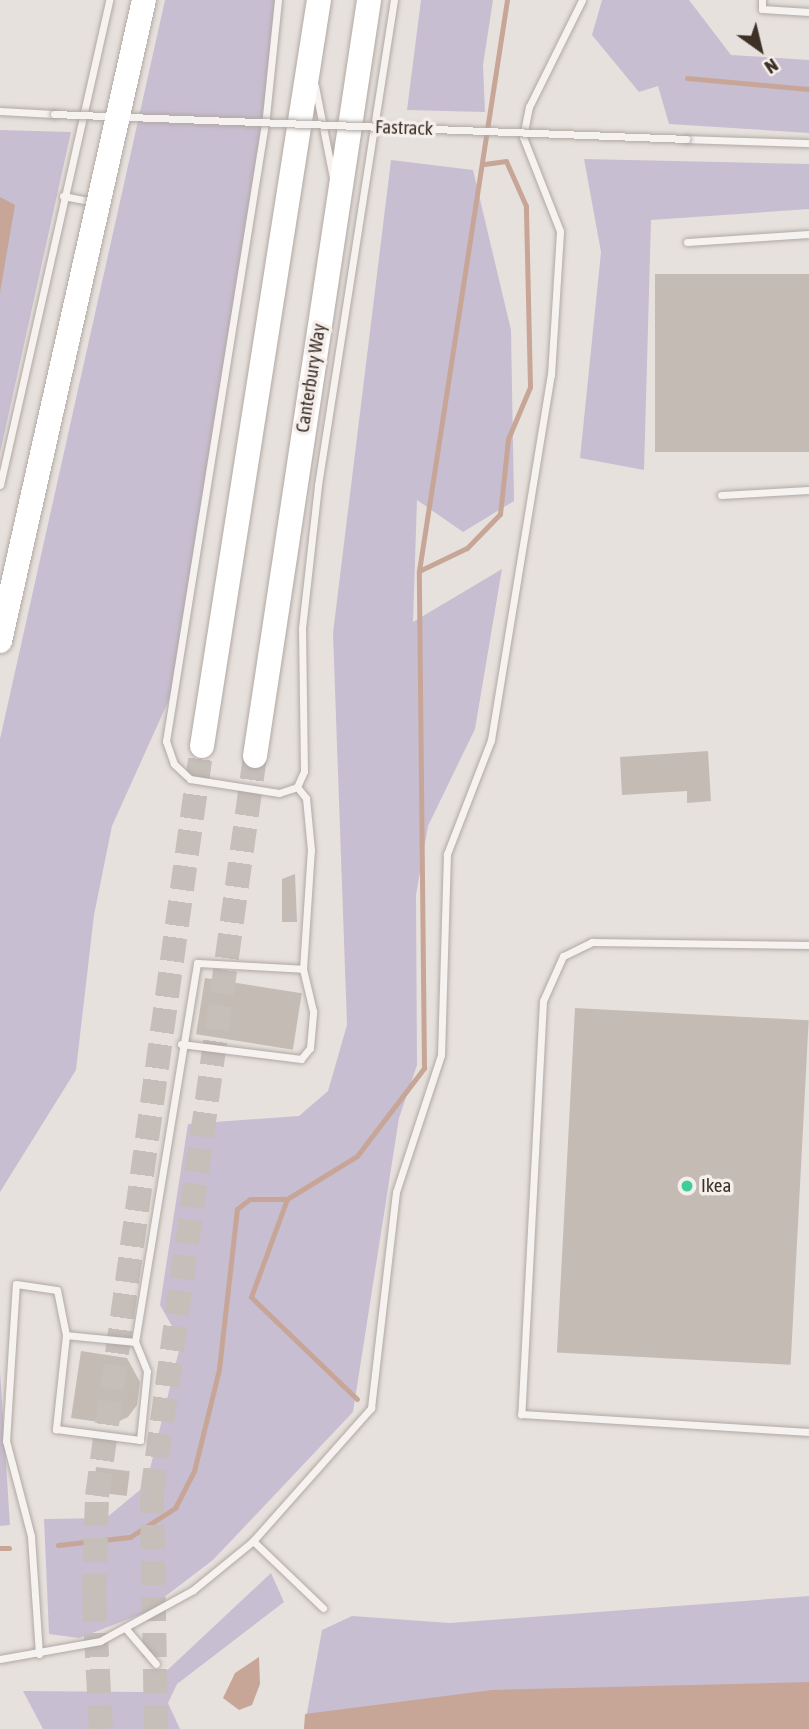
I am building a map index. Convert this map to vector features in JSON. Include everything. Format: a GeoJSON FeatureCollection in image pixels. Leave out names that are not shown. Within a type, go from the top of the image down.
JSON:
{"type":"FeatureCollection","features":[{"type":"Feature","properties":{"kind":"highway"},"geometry":{"type":"LineString","coordinates":[[0,641],[144,0]]}},
{"type":"Feature","properties":{"kind":"highway"},"geometry":{"type":"LineString","coordinates":[[202,746],[319,0]]}},
{"type":"Feature","properties":{"kind":"highway","name":"Canterbury Way"},"geometry":{"type":"LineString","coordinates":[[255,756],[369,0]]}},
{"type":"Feature","properties":{"kind":"lane"},"geometry":{"type":"LineString","coordinates":[[0,485],[109,0]]}},
{"type":"Feature","properties":{"kind":"lane"},"geometry":{"type":"LineString","coordinates":[[278,0],[266,117],[166,741],[174,764],[190,779],[279,793],[297,787],[304,771],[302,628],[318,485],[394,0]]}},
{"type":"Feature","properties":{"kind":"lane"},"geometry":{"type":"LineString","coordinates":[[0,1659],[39,1654],[126,1629],[192,1590],[253,1541],[364,1423],[378,1379],[396,1192],[441,1055],[447,854],[491,740],[551,374],[560,231],[523,137],[529,107],[582,0]]}},
{"type":"Feature","properties":{"kind":"lane"},"geometry":{"type":"LineString","coordinates":[[762,0],[761,9],[809,12]]}},
{"type":"Feature","properties":{"kind":"lane"},"geometry":{"type":"LineString","coordinates":[[309,54],[339,209]]}},
{"type":"Feature","properties":{"kind":"lane","name":"Fastrack"},"geometry":{"type":"LineString","coordinates":[[0,111],[809,143]]}},
{"type":"Feature","properties":{"kind":"lane"},"geometry":{"type":"LineString","coordinates":[[63,196],[110,205]]}},
{"type":"Feature","properties":{"kind":"lane"},"geometry":{"type":"LineString","coordinates":[[687,242],[809,234]]}},
{"type":"Feature","properties":{"kind":"lane"},"geometry":{"type":"LineString","coordinates":[[721,495],[809,491]]}},
{"type":"Feature","properties":{"kind":"lane"},"geometry":{"type":"LineString","coordinates":[[181,1044],[301,1059],[310,1048],[313,1011],[303,970],[311,850],[306,798],[297,787]]}},
{"type":"Feature","properties":{"kind":"lane"},"geometry":{"type":"LineString","coordinates":[[809,945],[592,942],[564,956],[543,1001],[522,1414],[809,1432]]}},
{"type":"Feature","properties":{"kind":"lane"},"geometry":{"type":"LineString","coordinates":[[39,1654],[31,1536],[6,1441],[16,1284],[57,1290],[66,1335],[56,1429],[140,1440],[147,1371],[135,1342],[181,1044],[197,963],[303,970]]}},
{"type":"Feature","properties":{"kind":"lane"},"geometry":{"type":"LineString","coordinates":[[66,1335],[135,1342]]}},
{"type":"Feature","properties":{"kind":"lane"},"geometry":{"type":"LineString","coordinates":[[253,1541],[323,1608]]}},
{"type":"Feature","properties":{"kind":"lane"},"geometry":{"type":"LineString","coordinates":[[126,1629],[156,1664]]}},
{"type":"Feature","properties":{"kind":"shaded area"},"geometry":{"type":"Polygon","coordinates":[[[165,0],[279,0],[268,97],[172,693],[112,826],[94,915],[76,1070],[0,1192],[0,739],[165,0]]]}},
{"type":"Feature","properties":{"kind":"shaded area"},"geometry":{"type":"Polygon","coordinates":[[[421,0],[493,0],[483,65],[485,112],[407,110],[421,0]]]}},
{"type":"Feature","properties":{"kind":"shaded area"},"geometry":{"type":"Polygon","coordinates":[[[602,0],[689,0],[731,55],[809,60],[809,133],[669,124],[658,86],[639,92],[592,35],[602,0]]]}},
{"type":"Feature","properties":{"kind":"shaded area"},"geometry":{"type":"Polygon","coordinates":[[[0,130],[71,132],[0,453],[0,130]]]}},
{"type":"Feature","properties":{"kind":"shaded area"},"geometry":{"type":"Polygon","coordinates":[[[584,159],[809,164],[809,209],[651,220],[644,470],[580,458],[601,252],[584,159]]]}},
{"type":"Feature","properties":{"kind":"shaded area"},"geometry":{"type":"Polygon","coordinates":[[[391,160],[473,170],[511,330],[514,501],[463,532],[417,500],[413,622],[502,569],[475,729],[428,826],[416,895],[417,1065],[399,1118],[353,1412],[213,1560],[142,1614],[79,1638],[49,1634],[44,1519],[106,1518],[146,1485],[181,1342],[160,1305],[188,1124],[299,1116],[328,1091],[347,1025],[333,633],[391,160]]]}},
{"type":"Feature","properties":{"kind":"shaded area"},"geometry":{"type":"Polygon","coordinates":[[[0,197],[15,205],[0,293],[0,197]]]}},
{"type":"Feature","properties":{"kind":"shaded area"},"geometry":{"type":"Polygon","coordinates":[[[0,1371],[10,1525],[0,1526],[0,1371]]]}},
{"type":"Feature","properties":{"kind":"shaded area"},"geometry":{"type":"Polygon","coordinates":[[[271,1573],[284,1602],[177,1684],[168,1703],[180,1729],[43,1729],[23,1691],[144,1692],[271,1573]]]}},
{"type":"Feature","properties":{"kind":"shaded area"},"geometry":{"type":"Polygon","coordinates":[[[809,1596],[809,1729],[304,1729],[322,1630],[352,1616],[450,1623],[809,1596]]]}},
{"type":"Feature","properties":{"kind":"shaded area"},"geometry":{"type":"Polygon","coordinates":[[[259,1657],[260,1684],[252,1705],[239,1710],[223,1698],[235,1673],[259,1657]]]}},
{"type":"Feature","properties":{"kind":"shaded area"},"geometry":{"type":"Polygon","coordinates":[[[809,1682],[809,1729],[304,1729],[305,1714],[492,1690],[809,1682]]]}},
{"type":"Feature","properties":{"kind":"building"},"geometry":{"type":"Polygon","coordinates":[[[655,274],[809,274],[809,452],[655,452],[655,274]]]}},
{"type":"Feature","properties":{"kind":"building"},"geometry":{"type":"Polygon","coordinates":[[[708,751],[711,801],[687,803],[687,791],[622,795],[620,757],[708,751]]]}},
{"type":"Feature","properties":{"kind":"building"},"geometry":{"type":"Polygon","coordinates":[[[295,874],[297,922],[282,922],[282,879],[295,874]]]}},
{"type":"Feature","properties":{"kind":"building"},"geometry":{"type":"Polygon","coordinates":[[[205,978],[302,993],[293,1050],[196,1034],[205,978]]]}},
{"type":"Feature","properties":{"kind":"building","name":"Ikea"},"geometry":{"type":"Polygon","coordinates":[[[575,1008],[809,1020],[791,1365],[557,1353],[575,1008]]]}},
{"type":"Feature","properties":{"kind":"building"},"geometry":{"type":"Polygon","coordinates":[[[81,1351],[127,1358],[140,1382],[137,1405],[128,1417],[113,1424],[71,1418],[81,1351]]]}},
{"type":"Feature","properties":{"kind":"building"},"geometry":{"type":"Polygon","coordinates":[[[96,1467],[130,1471],[127,1496],[93,1492],[96,1467]]]}},
{"type":"Feature","properties":{"kind":"waterway"},"geometry":{"type":"LineString","coordinates":[[58,1545],[130,1537],[175,1508],[194,1471],[219,1369],[237,1209],[250,1199],[287,1199],[357,1156],[424,1068],[419,571],[507,0]]}},
{"type":"Feature","properties":{"kind":"waterway"},"geometry":{"type":"LineString","coordinates":[[687,78],[809,89]]}},
{"type":"Feature","properties":{"kind":"waterway"},"geometry":{"type":"LineString","coordinates":[[419,571],[467,548],[500,514],[508,439],[530,387],[526,206],[506,161],[484,164]]}},
{"type":"Feature","properties":{"kind":"waterway"},"geometry":{"type":"LineString","coordinates":[[287,1199],[251,1297],[357,1399]]}},
{"type":"Feature","properties":{"kind":"waterway"},"geometry":{"type":"LineString","coordinates":[[0,1548],[9,1548]]}},
{"type":"Feature","properties":{"kind":"tunnel"},"geometry":{"type":"LineString","coordinates":[[101,1729],[94,1598],[97,1496],[202,746]]}},
{"type":"Feature","properties":{"kind":"tunnel"},"geometry":{"type":"LineString","coordinates":[[156,1729],[152,1493],[255,756]]}},
{"type":"Feature","properties":{"kind":"place","name":"Ikea"},"geometry":{"type":"Point","coordinates":[687,1186]}}]}
